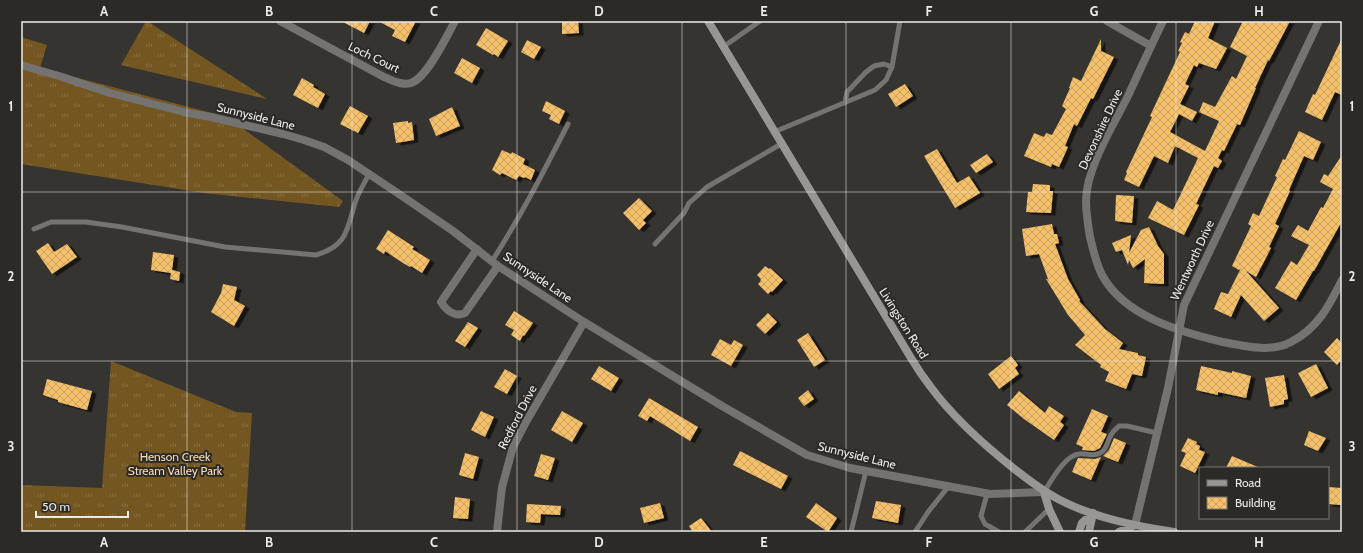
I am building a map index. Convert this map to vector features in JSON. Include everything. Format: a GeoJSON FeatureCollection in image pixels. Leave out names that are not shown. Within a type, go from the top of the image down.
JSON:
{"type":"FeatureCollection","features":[{"type":"Feature","properties":{"kind":"main road","name":"Livingston Road"},"geometry":{"type":"LineString","coordinates":[[708,21],[861,276],[930,386],[951,412],[990,450],[1044,492],[1070,505],[1135,525],[1145,530],[1174,532]]}},
{"type":"Feature","properties":{"kind":"main road"},"geometry":{"type":"LineString","coordinates":[[1044,492],[1049,508],[1060,532]]}},
{"type":"Feature","properties":{"kind":"main road"},"geometry":{"type":"LineString","coordinates":[[1079,532],[1082,523],[1093,513]]}},
{"type":"Feature","properties":{"kind":"main road"},"geometry":{"type":"LineString","coordinates":[[1089,532],[1093,513]]}},
{"type":"Feature","properties":{"kind":"main road"},"geometry":{"type":"LineString","coordinates":[[1119,532],[1135,525]]}},
{"type":"Feature","properties":{"kind":"street","name":"Loch Court"},"geometry":{"type":"LineString","coordinates":[[280,21],[384,77],[404,84],[410,84],[423,75],[455,21]]}},
{"type":"Feature","properties":{"kind":"street"},"geometry":{"type":"LineString","coordinates":[[1107,21],[1151,46]]}},
{"type":"Feature","properties":{"kind":"street","name":"Devonshire Drive"},"geometry":{"type":"LineString","coordinates":[[1163,21],[1093,169],[1087,189],[1089,233],[1096,260],[1102,275],[1119,296],[1149,318],[1178,330],[1254,348],[1273,348],[1286,344],[1313,327],[1324,313],[1342,280]]}},
{"type":"Feature","properties":{"kind":"street","name":"Wentworth Drive"},"geometry":{"type":"LineString","coordinates":[[1135,525],[1170,374],[1182,310],[1186,299],[1319,21]]}},
{"type":"Feature","properties":{"kind":"street","name":"Sunnyside Lane"},"geometry":{"type":"LineString","coordinates":[[21,65],[110,93],[304,140],[333,152],[369,174],[454,231],[495,263],[584,322],[722,406],[807,454],[835,464],[866,471],[987,494],[1044,492]]}},
{"type":"Feature","properties":{"kind":"street"},"geometry":{"type":"LineString","coordinates":[[477,249],[441,302],[445,308],[455,314],[461,315],[465,313],[495,263]]}},
{"type":"Feature","properties":{"kind":"street","name":"Redford Drive"},"geometry":{"type":"LineString","coordinates":[[497,532],[502,487],[513,447],[584,322]]}},
{"type":"Feature","properties":{"kind":"lane"},"geometry":{"type":"LineString","coordinates":[[723,47],[760,21]]}},
{"type":"Feature","properties":{"kind":"lane"},"geometry":{"type":"LineString","coordinates":[[774,132],[875,90],[886,80],[892,67],[900,21]]}},
{"type":"Feature","properties":{"kind":"lane"},"geometry":{"type":"LineString","coordinates":[[846,103],[847,92],[870,69],[874,66],[884,64],[892,67]]}},
{"type":"Feature","properties":{"kind":"lane"},"geometry":{"type":"LineString","coordinates":[[495,263],[568,124]]}},
{"type":"Feature","properties":{"kind":"lane"},"geometry":{"type":"LineString","coordinates":[[655,244],[684,213],[689,203],[707,187],[781,144]]}},
{"type":"Feature","properties":{"kind":"lane"},"geometry":{"type":"LineString","coordinates":[[34,230],[51,222],[86,222],[226,247],[316,255],[326,252],[342,240],[349,230],[356,201],[369,174]]}},
{"type":"Feature","properties":{"kind":"lane"},"geometry":{"type":"LineString","coordinates":[[1044,492],[1064,463],[1071,456],[1078,454],[1094,455],[1101,453],[1105,449],[1111,434],[1119,426],[1127,426],[1157,433]]}},
{"type":"Feature","properties":{"kind":"lane"},"geometry":{"type":"LineString","coordinates":[[851,532],[866,471]]}},
{"type":"Feature","properties":{"kind":"lane"},"geometry":{"type":"LineString","coordinates":[[915,532],[928,512],[948,487]]}},
{"type":"Feature","properties":{"kind":"lane"},"geometry":{"type":"LineString","coordinates":[[987,494],[981,516],[985,524],[999,532]]}},
{"type":"Feature","properties":{"kind":"lane"},"geometry":{"type":"LineString","coordinates":[[1025,532],[1049,508]]}},
{"type":"Feature","properties":{"kind":"green space"},"geometry":{"type":"Polygon","coordinates":[[[147,21],[267,99],[121,65],[147,21]]]}},
{"type":"Feature","properties":{"kind":"green space"},"geometry":{"type":"Polygon","coordinates":[[[21,37],[47,45],[40,68],[227,117],[343,201],[339,207],[204,193],[21,164],[21,37]]]}},
{"type":"Feature","properties":{"kind":"green space","name":"Henson Creek Stream Valley Park"},"geometry":{"type":"Polygon","coordinates":[[[111,361],[236,412],[252,413],[245,532],[21,532],[21,485],[102,488],[111,361]]]}},
{"type":"Feature","properties":{"kind":"building"},"geometry":{"type":"Polygon","coordinates":[[[341,21],[370,21],[364,33],[341,21]]]}},
{"type":"Feature","properties":{"kind":"building"},"geometry":{"type":"Polygon","coordinates":[[[378,21],[416,21],[405,42],[392,36],[395,30],[378,21]]]}},
{"type":"Feature","properties":{"kind":"building"},"geometry":{"type":"Polygon","coordinates":[[[562,21],[578,21],[579,33],[562,34],[562,21]]]}},
{"type":"Feature","properties":{"kind":"building"},"geometry":{"type":"Polygon","coordinates":[[[1195,21],[1215,21],[1208,38],[1227,48],[1216,69],[1199,63],[1197,67],[1194,65],[1185,84],[1189,86],[1180,104],[1197,112],[1192,121],[1179,114],[1170,132],[1205,151],[1219,121],[1199,112],[1203,102],[1215,107],[1232,76],[1236,79],[1247,56],[1230,47],[1243,21],[1290,21],[1269,61],[1268,60],[1240,125],[1237,124],[1224,151],[1222,150],[1218,158],[1222,161],[1218,168],[1214,166],[1196,204],[1199,205],[1184,235],[1148,218],[1157,201],[1173,210],[1198,158],[1175,146],[1168,163],[1154,156],[1139,187],[1124,180],[1127,173],[1126,172],[1152,117],[1150,116],[1180,52],[1178,51],[1182,43],[1180,42],[1185,32],[1189,34],[1195,21]]]}},
{"type":"Feature","properties":{"kind":"building"},"geometry":{"type":"Polygon","coordinates":[[[486,28],[508,41],[498,57],[476,45],[486,28]]]}},
{"type":"Feature","properties":{"kind":"building"},"geometry":{"type":"Polygon","coordinates":[[[1342,38],[1342,95],[1335,92],[1322,120],[1305,112],[1313,94],[1315,95],[1342,38]]]}},
{"type":"Feature","properties":{"kind":"building"},"geometry":{"type":"Polygon","coordinates":[[[1101,39],[1101,51],[1114,57],[1093,99],[1091,98],[1077,126],[1074,124],[1065,146],[1068,147],[1059,167],[1052,164],[1051,167],[1024,156],[1034,133],[1044,137],[1046,133],[1052,135],[1066,109],[1062,106],[1073,77],[1081,81],[1101,39]]]}},
{"type":"Feature","properties":{"kind":"building"},"geometry":{"type":"Polygon","coordinates":[[[527,40],[541,47],[534,59],[521,52],[527,40]]]}},
{"type":"Feature","properties":{"kind":"building"},"geometry":{"type":"Polygon","coordinates":[[[462,58],[480,68],[472,83],[454,73],[462,58]]]}},
{"type":"Feature","properties":{"kind":"building"},"geometry":{"type":"Polygon","coordinates":[[[302,78],[325,94],[318,108],[293,95],[302,78]]]}},
{"type":"Feature","properties":{"kind":"building"},"geometry":{"type":"Polygon","coordinates":[[[905,84],[913,96],[896,107],[888,94],[905,84]]]}},
{"type":"Feature","properties":{"kind":"building"},"geometry":{"type":"Polygon","coordinates":[[[546,101],[565,111],[559,124],[549,119],[551,115],[542,111],[546,101]]]}},
{"type":"Feature","properties":{"kind":"building"},"geometry":{"type":"Polygon","coordinates":[[[350,106],[368,116],[358,133],[340,124],[350,106]]]}},
{"type":"Feature","properties":{"kind":"building"},"geometry":{"type":"Polygon","coordinates":[[[452,107],[460,126],[436,136],[429,119],[452,107]]]}},
{"type":"Feature","properties":{"kind":"building"},"geometry":{"type":"Polygon","coordinates":[[[408,121],[408,123],[412,122],[414,140],[396,143],[393,123],[408,121]]]}},
{"type":"Feature","properties":{"kind":"building"},"geometry":{"type":"Polygon","coordinates":[[[1299,131],[1321,142],[1313,160],[1304,156],[1275,224],[1279,226],[1269,247],[1271,248],[1256,277],[1246,271],[1279,308],[1264,321],[1241,295],[1231,317],[1214,309],[1221,292],[1228,294],[1241,268],[1239,270],[1232,266],[1251,226],[1248,224],[1253,213],[1259,216],[1277,177],[1275,176],[1283,159],[1285,160],[1299,131]]]}},
{"type":"Feature","properties":{"kind":"building"},"geometry":{"type":"Polygon","coordinates":[[[937,149],[957,183],[969,176],[980,193],[955,208],[924,156],[937,149]]]}},
{"type":"Feature","properties":{"kind":"building"},"geometry":{"type":"Polygon","coordinates":[[[502,150],[511,154],[512,152],[525,159],[523,164],[535,170],[531,180],[519,176],[516,180],[502,173],[500,175],[492,170],[502,150]]]}},
{"type":"Feature","properties":{"kind":"building"},"geometry":{"type":"Polygon","coordinates":[[[987,154],[993,162],[976,173],[970,165],[987,154]]]}},
{"type":"Feature","properties":{"kind":"building"},"geometry":{"type":"Polygon","coordinates":[[[1342,155],[1342,221],[1296,300],[1275,288],[1291,261],[1297,265],[1309,245],[1291,236],[1298,225],[1308,231],[1321,207],[1323,208],[1333,189],[1320,182],[1324,174],[1328,176],[1342,155]]]}},
{"type":"Feature","properties":{"kind":"building"},"geometry":{"type":"Polygon","coordinates":[[[1033,184],[1050,185],[1050,191],[1053,191],[1051,213],[1026,212],[1028,192],[1032,192],[1033,184]]]}},
{"type":"Feature","properties":{"kind":"building"},"geometry":{"type":"Polygon","coordinates":[[[1116,195],[1134,196],[1132,223],[1115,221],[1116,195]]]}},
{"type":"Feature","properties":{"kind":"building"},"geometry":{"type":"Polygon","coordinates":[[[639,198],[652,211],[643,220],[646,223],[639,230],[623,213],[639,198]]]}},
{"type":"Feature","properties":{"kind":"building"},"geometry":{"type":"Polygon","coordinates":[[[1052,224],[1054,234],[1057,234],[1059,243],[1055,244],[1068,279],[1080,300],[1079,301],[1105,329],[1123,343],[1119,349],[1138,353],[1138,355],[1146,357],[1142,376],[1132,374],[1126,389],[1105,381],[1109,372],[1100,367],[1101,365],[1075,345],[1085,335],[1068,315],[1046,279],[1048,279],[1039,254],[1026,256],[1022,229],[1052,224]]]}},
{"type":"Feature","properties":{"kind":"building"},"geometry":{"type":"Polygon","coordinates":[[[1149,227],[1158,246],[1164,254],[1164,284],[1144,283],[1145,259],[1133,268],[1129,260],[1128,265],[1122,250],[1116,252],[1112,243],[1131,235],[1129,253],[1141,230],[1149,227]]]}},
{"type":"Feature","properties":{"kind":"building"},"geometry":{"type":"Polygon","coordinates":[[[388,230],[414,247],[412,249],[430,260],[422,273],[385,251],[384,254],[376,249],[388,230]]]}},
{"type":"Feature","properties":{"kind":"building"},"geometry":{"type":"Polygon","coordinates":[[[48,243],[54,252],[67,244],[77,257],[52,274],[36,251],[48,243]]]}},
{"type":"Feature","properties":{"kind":"building"},"geometry":{"type":"Polygon","coordinates":[[[153,252],[174,255],[172,270],[180,272],[179,281],[170,279],[171,273],[151,270],[153,252]]]}},
{"type":"Feature","properties":{"kind":"building"},"geometry":{"type":"Polygon","coordinates":[[[765,266],[769,269],[770,268],[783,280],[772,292],[771,291],[768,294],[758,284],[761,279],[757,275],[765,266]]]}},
{"type":"Feature","properties":{"kind":"building"},"geometry":{"type":"Polygon","coordinates":[[[223,284],[237,287],[234,300],[245,306],[234,326],[211,312],[221,293],[223,284]]]}},
{"type":"Feature","properties":{"kind":"building"},"geometry":{"type":"Polygon","coordinates":[[[514,311],[533,323],[520,341],[511,335],[514,330],[505,325],[514,311]]]}},
{"type":"Feature","properties":{"kind":"building"},"geometry":{"type":"Polygon","coordinates":[[[768,313],[777,322],[765,334],[756,325],[768,313]]]}},
{"type":"Feature","properties":{"kind":"building"},"geometry":{"type":"Polygon","coordinates":[[[468,322],[478,328],[465,347],[455,341],[468,322]]]}},
{"type":"Feature","properties":{"kind":"building"},"geometry":{"type":"Polygon","coordinates":[[[808,333],[825,360],[814,367],[797,340],[808,333]]]}},
{"type":"Feature","properties":{"kind":"building"},"geometry":{"type":"Polygon","coordinates":[[[1337,338],[1342,343],[1342,359],[1337,365],[1324,352],[1337,338]]]}},
{"type":"Feature","properties":{"kind":"building"},"geometry":{"type":"Polygon","coordinates":[[[720,339],[731,345],[734,340],[743,345],[731,366],[711,355],[720,339]]]}},
{"type":"Feature","properties":{"kind":"building"},"geometry":{"type":"Polygon","coordinates":[[[1011,356],[1018,365],[1015,368],[1019,374],[999,389],[988,374],[1011,356]]]}},
{"type":"Feature","properties":{"kind":"building"},"geometry":{"type":"Polygon","coordinates":[[[1316,364],[1328,388],[1311,397],[1298,373],[1316,364]]]}},
{"type":"Feature","properties":{"kind":"building"},"geometry":{"type":"Polygon","coordinates":[[[599,366],[619,378],[611,391],[591,379],[599,366]]]}},
{"type":"Feature","properties":{"kind":"building"},"geometry":{"type":"Polygon","coordinates":[[[1201,366],[1251,376],[1246,398],[1218,392],[1218,395],[1196,390],[1201,366]]]}},
{"type":"Feature","properties":{"kind":"building"},"geometry":{"type":"Polygon","coordinates":[[[505,369],[517,376],[507,394],[494,387],[505,369]]]}},
{"type":"Feature","properties":{"kind":"building"},"geometry":{"type":"Polygon","coordinates":[[[1284,375],[1288,399],[1284,400],[1284,404],[1270,407],[1265,378],[1284,375]]]}},
{"type":"Feature","properties":{"kind":"building"},"geometry":{"type":"Polygon","coordinates":[[[47,379],[92,391],[87,410],[58,402],[58,400],[43,395],[47,379]]]}},
{"type":"Feature","properties":{"kind":"building"},"geometry":{"type":"Polygon","coordinates":[[[808,390],[814,399],[804,406],[798,398],[808,390]]]}},
{"type":"Feature","properties":{"kind":"building"},"geometry":{"type":"Polygon","coordinates":[[[1019,391],[1045,413],[1049,406],[1064,416],[1060,422],[1064,425],[1054,440],[1007,405],[1019,391]]]}},
{"type":"Feature","properties":{"kind":"building"},"geometry":{"type":"Polygon","coordinates":[[[649,398],[698,427],[690,441],[650,416],[647,421],[638,416],[649,398]]]}},
{"type":"Feature","properties":{"kind":"building"},"geometry":{"type":"Polygon","coordinates":[[[1092,409],[1108,416],[1101,432],[1107,434],[1100,448],[1094,451],[1082,450],[1083,447],[1076,444],[1092,409]]]}},
{"type":"Feature","properties":{"kind":"building"},"geometry":{"type":"Polygon","coordinates":[[[481,411],[494,417],[485,437],[471,430],[481,411]]]}},
{"type":"Feature","properties":{"kind":"building"},"geometry":{"type":"Polygon","coordinates":[[[562,411],[583,423],[572,442],[551,430],[562,411]]]}},
{"type":"Feature","properties":{"kind":"building"},"geometry":{"type":"Polygon","coordinates":[[[1309,431],[1326,438],[1318,451],[1304,445],[1309,431]]]}},
{"type":"Feature","properties":{"kind":"building"},"geometry":{"type":"Polygon","coordinates":[[[1114,438],[1126,443],[1118,462],[1103,456],[1109,450],[1114,438]]]}},
{"type":"Feature","properties":{"kind":"building"},"geometry":{"type":"Polygon","coordinates":[[[1188,438],[1197,442],[1196,444],[1200,446],[1199,450],[1205,452],[1195,473],[1180,466],[1186,453],[1181,451],[1188,438]]]}},
{"type":"Feature","properties":{"kind":"building"},"geometry":{"type":"Polygon","coordinates":[[[740,451],[788,476],[781,489],[733,465],[740,451]]]}},
{"type":"Feature","properties":{"kind":"building"},"geometry":{"type":"Polygon","coordinates":[[[465,453],[479,457],[473,479],[459,475],[465,453]]]}},
{"type":"Feature","properties":{"kind":"building"},"geometry":{"type":"Polygon","coordinates":[[[541,454],[555,458],[548,480],[534,476],[541,454]]]}},
{"type":"Feature","properties":{"kind":"building"},"geometry":{"type":"Polygon","coordinates":[[[1232,456],[1258,467],[1226,467],[1232,456]]]}},
{"type":"Feature","properties":{"kind":"building"},"geometry":{"type":"Polygon","coordinates":[[[1101,457],[1091,480],[1072,472],[1078,458],[1095,459],[1101,457]]]}},
{"type":"Feature","properties":{"kind":"building"},"geometry":{"type":"Polygon","coordinates":[[[1329,487],[1342,488],[1341,505],[1329,504],[1329,487]]]}},
{"type":"Feature","properties":{"kind":"building"},"geometry":{"type":"Polygon","coordinates":[[[455,497],[470,499],[468,519],[453,518],[455,497]]]}},
{"type":"Feature","properties":{"kind":"building"},"geometry":{"type":"Polygon","coordinates":[[[876,501],[901,505],[898,523],[872,518],[876,501]]]}},
{"type":"Feature","properties":{"kind":"building"},"geometry":{"type":"Polygon","coordinates":[[[660,503],[664,518],[644,523],[640,508],[660,503]]]}},
{"type":"Feature","properties":{"kind":"building"},"geometry":{"type":"Polygon","coordinates":[[[816,503],[837,518],[828,532],[806,517],[816,503]]]}},
{"type":"Feature","properties":{"kind":"building"},"geometry":{"type":"Polygon","coordinates":[[[527,504],[561,506],[560,515],[541,514],[540,523],[526,522],[527,504]]]}},
{"type":"Feature","properties":{"kind":"building"},"geometry":{"type":"Polygon","coordinates":[[[701,518],[712,532],[693,532],[689,526],[701,518]]]}}]}
